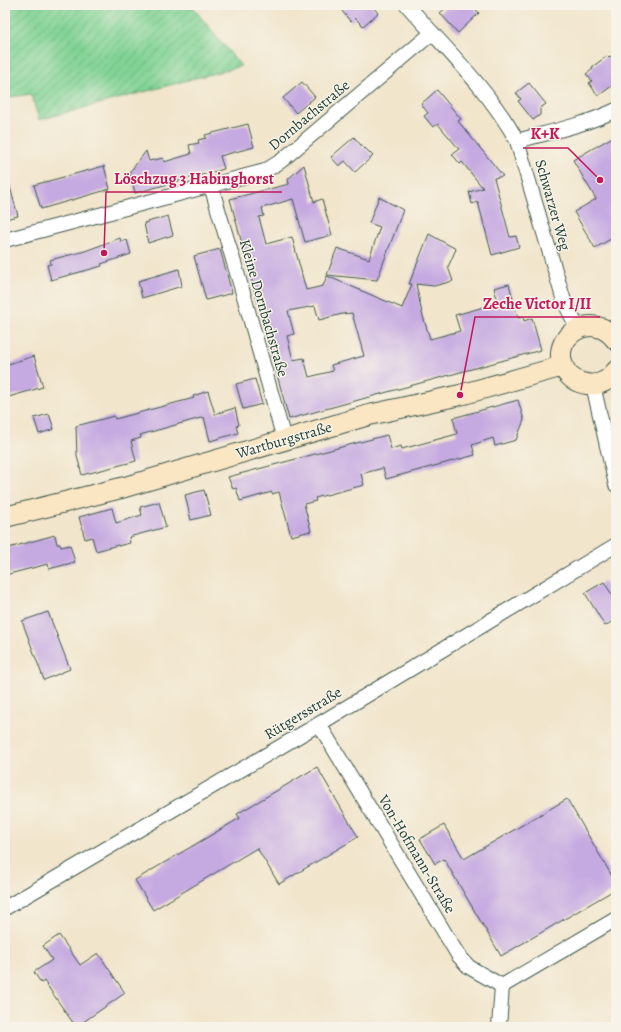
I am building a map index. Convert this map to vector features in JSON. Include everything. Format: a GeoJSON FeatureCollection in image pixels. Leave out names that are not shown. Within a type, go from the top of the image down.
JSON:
{"type":"FeatureCollection","features":[{"type":"Feature","properties":{"kind":"main road"},"geometry":{"type":"LineString","coordinates":[[616,340],[611,334],[599,327],[585,326],[568,336],[562,353],[563,366],[568,374],[583,384],[593,385],[608,380],[616,371]]}},
{"type":"Feature","properties":{"kind":"main road","name":"Wartburgstraße"},"geometry":{"type":"LineString","coordinates":[[5,517],[125,487],[369,415],[460,395],[563,366]]}},
{"type":"Feature","properties":{"kind":"street","name":"Schwarzer Weg"},"geometry":{"type":"LineString","coordinates":[[407,5],[506,120],[517,141],[564,301],[578,329]]}},
{"type":"Feature","properties":{"kind":"street","name":"Dornbachstraße"},"geometry":{"type":"LineString","coordinates":[[5,240],[266,171],[281,161],[432,33]]}},
{"type":"Feature","properties":{"kind":"street"},"geometry":{"type":"LineString","coordinates":[[517,141],[563,129],[604,116],[616,110]]}},
{"type":"Feature","properties":{"kind":"street","name":"Kleine Dornbachstraße"},"geometry":{"type":"LineString","coordinates":[[211,186],[284,439]]}},
{"type":"Feature","properties":{"kind":"street"},"geometry":{"type":"LineString","coordinates":[[593,385],[616,485]]}},
{"type":"Feature","properties":{"kind":"street","name":"Rütgersstraße"},"geometry":{"type":"LineString","coordinates":[[5,908],[319,724],[616,545]]}},
{"type":"Feature","properties":{"kind":"street","name":"Von-Hofmann-Straße"},"geometry":{"type":"LineString","coordinates":[[319,724],[458,956],[469,967],[502,986]]}},
{"type":"Feature","properties":{"kind":"street"},"geometry":{"type":"LineString","coordinates":[[499,1027],[502,986],[616,919]]}},
{"type":"Feature","properties":{"kind":"green space"},"geometry":{"type":"Polygon","coordinates":[[[5,5],[191,5],[241,66],[39,120],[31,94],[5,98],[5,5]]]}},
{"type":"Feature","properties":{"kind":"building"},"geometry":{"type":"Polygon","coordinates":[[[344,5],[371,5],[378,13],[363,26],[355,18],[351,22],[342,11],[346,7],[344,5]]]}},
{"type":"Feature","properties":{"kind":"building"},"geometry":{"type":"Polygon","coordinates":[[[449,5],[472,5],[479,13],[458,33],[440,13],[449,5]]]}},
{"type":"Feature","properties":{"kind":"building"},"geometry":{"type":"Polygon","coordinates":[[[616,52],[616,83],[598,96],[589,83],[592,81],[586,74],[593,69],[592,67],[607,56],[609,58],[616,52]]]}},
{"type":"Feature","properties":{"kind":"building"},"geometry":{"type":"Polygon","coordinates":[[[302,82],[315,97],[296,113],[283,98],[302,82]]]}},
{"type":"Feature","properties":{"kind":"building"},"geometry":{"type":"Polygon","coordinates":[[[529,83],[546,104],[540,108],[540,115],[533,120],[518,101],[521,99],[516,93],[529,83]]]}},
{"type":"Feature","properties":{"kind":"building"},"geometry":{"type":"Polygon","coordinates":[[[437,90],[461,119],[458,121],[503,176],[494,178],[510,237],[516,236],[519,247],[492,255],[478,202],[472,204],[469,192],[483,188],[462,162],[460,164],[452,154],[459,149],[438,124],[433,127],[424,116],[428,113],[421,104],[437,90]]]}},
{"type":"Feature","properties":{"kind":"building"},"geometry":{"type":"Polygon","coordinates":[[[248,124],[254,147],[220,156],[224,169],[135,193],[130,172],[146,151],[149,161],[163,158],[164,162],[191,154],[189,145],[199,143],[198,140],[206,138],[205,135],[248,124]]]}},
{"type":"Feature","properties":{"kind":"building"},"geometry":{"type":"Polygon","coordinates":[[[616,135],[616,236],[595,248],[574,212],[596,199],[573,160],[616,135]]]}},
{"type":"Feature","properties":{"kind":"building"},"geometry":{"type":"Polygon","coordinates":[[[354,137],[364,149],[365,148],[373,156],[355,172],[345,161],[339,166],[331,157],[354,137]]]}},
{"type":"Feature","properties":{"kind":"building"},"geometry":{"type":"Polygon","coordinates":[[[304,165],[314,202],[322,199],[332,235],[305,242],[293,199],[262,208],[264,216],[259,217],[266,244],[292,237],[306,290],[323,286],[327,276],[402,308],[412,284],[409,284],[429,234],[456,249],[448,267],[453,281],[434,286],[416,284],[422,313],[430,339],[460,331],[455,315],[498,302],[494,288],[509,284],[518,318],[523,317],[524,321],[532,318],[541,350],[289,419],[230,199],[289,184],[288,179],[304,165]],[[315,306],[288,311],[294,334],[287,336],[293,360],[304,358],[309,377],[333,371],[331,365],[364,356],[352,313],[319,320],[315,306]]]}},
{"type":"Feature","properties":{"kind":"building"},"geometry":{"type":"Polygon","coordinates":[[[104,166],[110,189],[41,209],[34,185],[104,166]]]}},
{"type":"Feature","properties":{"kind":"building"},"geometry":{"type":"Polygon","coordinates":[[[5,183],[9,183],[18,216],[5,219],[5,183]]]}},
{"type":"Feature","properties":{"kind":"building"},"geometry":{"type":"Polygon","coordinates":[[[379,197],[403,210],[377,280],[327,275],[337,248],[369,259],[380,227],[369,223],[379,197]]]}},
{"type":"Feature","properties":{"kind":"building"},"geometry":{"type":"Polygon","coordinates":[[[168,216],[173,235],[148,243],[144,223],[168,216]]]}},
{"type":"Feature","properties":{"kind":"building"},"geometry":{"type":"Polygon","coordinates":[[[120,238],[121,242],[127,240],[131,254],[101,264],[102,266],[51,280],[47,265],[51,264],[50,260],[85,251],[120,238]]]}},
{"type":"Feature","properties":{"kind":"building"},"geometry":{"type":"Polygon","coordinates":[[[220,249],[232,293],[206,300],[194,256],[220,249]]]}},
{"type":"Feature","properties":{"kind":"building"},"geometry":{"type":"Polygon","coordinates":[[[179,269],[182,286],[142,298],[138,281],[179,269]]]}},
{"type":"Feature","properties":{"kind":"building"},"geometry":{"type":"Polygon","coordinates":[[[34,356],[43,387],[5,398],[5,365],[34,356]]]}},
{"type":"Feature","properties":{"kind":"building"},"geometry":{"type":"Polygon","coordinates":[[[255,379],[262,404],[243,409],[236,384],[255,379]]]}},
{"type":"Feature","properties":{"kind":"building"},"geometry":{"type":"Polygon","coordinates":[[[208,391],[215,414],[235,408],[239,425],[236,426],[238,433],[210,441],[204,417],[140,435],[141,438],[131,441],[136,461],[82,475],[77,456],[76,426],[114,416],[115,419],[194,398],[193,396],[208,391]]]}},
{"type":"Feature","properties":{"kind":"building"},"geometry":{"type":"Polygon","coordinates":[[[518,400],[524,420],[516,440],[495,446],[493,438],[472,445],[475,455],[386,479],[383,468],[361,474],[364,485],[315,498],[316,501],[304,504],[311,531],[291,536],[279,492],[272,494],[272,492],[240,501],[236,488],[233,489],[228,477],[387,435],[391,449],[401,446],[402,449],[457,434],[453,418],[518,400]]]}},
{"type":"Feature","properties":{"kind":"building"},"geometry":{"type":"Polygon","coordinates":[[[49,414],[54,429],[39,434],[34,418],[49,414]]]}},
{"type":"Feature","properties":{"kind":"building"},"geometry":{"type":"Polygon","coordinates":[[[204,490],[211,515],[191,520],[185,495],[204,490]]]}},
{"type":"Feature","properties":{"kind":"building"},"geometry":{"type":"Polygon","coordinates":[[[159,502],[166,527],[129,537],[130,543],[96,551],[92,537],[85,539],[79,517],[112,508],[116,523],[142,515],[140,507],[159,502]]]}},
{"type":"Feature","properties":{"kind":"building"},"geometry":{"type":"Polygon","coordinates":[[[55,535],[57,544],[60,544],[61,547],[70,545],[75,562],[49,569],[48,564],[5,575],[5,549],[55,535]]]}},
{"type":"Feature","properties":{"kind":"building"},"geometry":{"type":"Polygon","coordinates":[[[604,582],[616,601],[616,619],[605,626],[585,593],[604,582]]]}},
{"type":"Feature","properties":{"kind":"building"},"geometry":{"type":"Polygon","coordinates":[[[48,612],[70,669],[44,680],[22,621],[48,612]]]}},
{"type":"Feature","properties":{"kind":"building"},"geometry":{"type":"Polygon","coordinates":[[[317,767],[358,837],[279,884],[257,848],[153,910],[135,880],[240,818],[237,814],[317,767]]]}},
{"type":"Feature","properties":{"kind":"building"},"geometry":{"type":"Polygon","coordinates":[[[567,799],[616,883],[616,889],[501,956],[444,859],[435,864],[420,839],[444,825],[464,859],[567,799]]]}},
{"type":"Feature","properties":{"kind":"building"},"geometry":{"type":"Polygon","coordinates":[[[59,935],[80,965],[98,953],[125,993],[76,1027],[44,981],[41,983],[34,972],[52,960],[43,946],[59,935]]]}},
{"type":"Feature","properties":{"kind":"place","name":"K+K"},"geometry":{"type":"Point","coordinates":[600,180]}},
{"type":"Feature","properties":{"kind":"place","name":"Löschzug 3 Habinghorst"},"geometry":{"type":"Point","coordinates":[104,253]}},
{"type":"Feature","properties":{"kind":"place","name":"Zeche Victor I/II"},"geometry":{"type":"Point","coordinates":[460,395]}}]}
